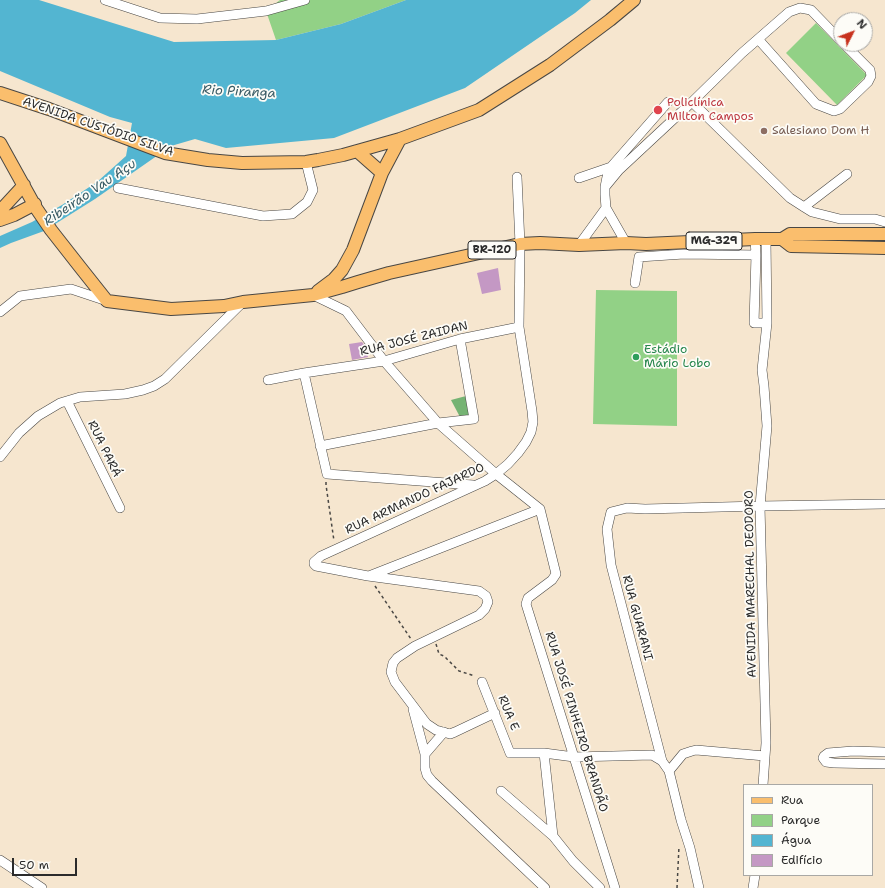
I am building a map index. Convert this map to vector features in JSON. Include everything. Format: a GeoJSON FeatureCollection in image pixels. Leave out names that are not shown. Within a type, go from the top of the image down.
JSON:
{"type":"FeatureCollection","features":[{"type":"Feature","properties":{"kind":"main road","name":"AVENIDA CUSTÓDIO SILVA"},"geometry":{"type":"LineString","coordinates":[[0,93],[49,109],[165,153],[208,160],[242,163],[306,162],[354,152],[400,139],[479,110],[550,65],[634,0]]}},
{"type":"Feature","properties":{"kind":"main road"},"geometry":{"type":"LineString","coordinates":[[0,143],[35,206],[51,230],[107,301],[171,309],[224,306],[243,302],[313,295],[334,279],[342,270],[353,250],[382,173],[400,139]]}},
{"type":"Feature","properties":{"kind":"main road"},"geometry":{"type":"LineString","coordinates":[[354,152],[382,173]]}},
{"type":"Feature","properties":{"kind":"main road"},"geometry":{"type":"LineString","coordinates":[[0,212],[24,185]]}},
{"type":"Feature","properties":{"kind":"main road"},"geometry":{"type":"LineString","coordinates":[[0,220],[35,206]]}},
{"type":"Feature","properties":{"kind":"main road","name":"MG-329"},"geometry":{"type":"LineString","coordinates":[[646,244],[782,239],[790,234],[885,234]]}},
{"type":"Feature","properties":{"kind":"main road"},"geometry":{"type":"LineString","coordinates":[[782,239],[791,246],[885,248]]}},
{"type":"Feature","properties":{"kind":"main road","name":"BR-120"},"geometry":{"type":"LineString","coordinates":[[313,295],[388,273],[520,244],[646,244]]}},
{"type":"Feature","properties":{"kind":"street"},"geometry":{"type":"LineString","coordinates":[[105,0],[160,18],[197,19],[266,11],[305,0]]}},
{"type":"Feature","properties":{"kind":"street"},"geometry":{"type":"LineString","coordinates":[[266,11],[280,0]]}},
{"type":"Feature","properties":{"kind":"street"},"geometry":{"type":"LineString","coordinates":[[605,187],[619,170],[742,53],[789,12],[800,8],[811,10],[833,33]]}},
{"type":"Feature","properties":{"kind":"street"},"geometry":{"type":"LineString","coordinates":[[758,39],[816,104],[834,111],[840,109],[868,82],[871,76],[870,70],[852,52]]}},
{"type":"Feature","properties":{"kind":"street"},"geometry":{"type":"LineString","coordinates":[[626,243],[606,208],[605,187],[607,177],[612,167],[668,102]]}},
{"type":"Feature","properties":{"kind":"street"},"geometry":{"type":"LineString","coordinates":[[692,102],[790,198],[812,212],[840,219],[875,219],[885,222]]}},
{"type":"Feature","properties":{"kind":"street"},"geometry":{"type":"LineString","coordinates":[[118,188],[263,216],[292,214],[307,202],[313,190],[306,162]]}},
{"type":"Feature","properties":{"kind":"street"},"geometry":{"type":"LineString","coordinates":[[579,178],[612,167]]}},
{"type":"Feature","properties":{"kind":"street"},"geometry":{"type":"LineString","coordinates":[[804,207],[847,174]]}},
{"type":"Feature","properties":{"kind":"street","name":"RUA ARMANDO FAJARDO"},"geometry":{"type":"LineString","coordinates":[[435,636],[479,615],[485,609],[488,602],[486,596],[479,591],[368,576],[316,566],[314,562],[321,556],[475,486],[496,474],[508,464],[526,442],[531,432],[533,422],[519,327],[520,244],[518,177]]}},
{"type":"Feature","properties":{"kind":"street"},"geometry":{"type":"LineString","coordinates":[[579,245],[606,208]]}},
{"type":"Feature","properties":{"kind":"street"},"geometry":{"type":"LineString","coordinates":[[760,239],[756,255],[754,324],[768,323]]}},
{"type":"Feature","properties":{"kind":"street","name":"AVENIDA MARECHAL DEODORO"},"geometry":{"type":"LineString","coordinates":[[760,239],[768,323],[762,370],[766,426],[760,506],[765,756],[763,784]]}},
{"type":"Feature","properties":{"kind":"street"},"geometry":{"type":"LineString","coordinates":[[634,283],[639,257],[684,254],[756,255]]}},
{"type":"Feature","properties":{"kind":"street"},"geometry":{"type":"LineString","coordinates":[[0,312],[20,296],[71,289],[107,301]]}},
{"type":"Feature","properties":{"kind":"street"},"geometry":{"type":"LineString","coordinates":[[313,295],[346,311],[384,361],[438,423],[496,474],[540,509]]}},
{"type":"Feature","properties":{"kind":"street"},"geometry":{"type":"LineString","coordinates":[[0,457],[19,433],[38,416],[60,403],[80,397],[125,394],[143,390],[154,386],[165,379],[243,302]]}},
{"type":"Feature","properties":{"kind":"street","name":"RUA JOSÉ ZAIDAN"},"geometry":{"type":"LineString","coordinates":[[268,380],[384,361],[460,339],[519,327]]}},
{"type":"Feature","properties":{"kind":"street"},"geometry":{"type":"LineString","coordinates":[[320,446],[438,423],[474,419],[460,339]]}},
{"type":"Feature","properties":{"kind":"street"},"geometry":{"type":"LineString","coordinates":[[304,373],[327,474],[475,486]]}},
{"type":"Feature","properties":{"kind":"street","name":"RUA PARÁ"},"geometry":{"type":"LineString","coordinates":[[67,401],[120,508]]}},
{"type":"Feature","properties":{"kind":"street"},"geometry":{"type":"LineString","coordinates":[[760,506],[885,504]]}},
{"type":"Feature","properties":{"kind":"street","name":"RUA GUARANI"},"geometry":{"type":"LineString","coordinates":[[662,761],[611,565],[607,529],[611,512],[628,508],[645,509],[760,506]]}},
{"type":"Feature","properties":{"kind":"street"},"geometry":{"type":"LineString","coordinates":[[368,576],[540,509]]}},
{"type":"Feature","properties":{"kind":"street","name":"RUA JOSÉ PINHEIRO BRANDÃO"},"geometry":{"type":"LineString","coordinates":[[540,509],[556,574],[552,580],[528,598],[526,604],[615,888]]}},
{"type":"Feature","properties":{"kind":"street"},"geometry":{"type":"LineString","coordinates":[[435,636],[415,646],[397,658],[393,663],[391,672],[395,682],[427,724],[436,730],[450,734],[495,713]]}},
{"type":"Feature","properties":{"kind":"street","name":"RUA E"},"geometry":{"type":"LineString","coordinates":[[482,682],[510,753],[544,753]]}},
{"type":"Feature","properties":{"kind":"street"},"geometry":{"type":"LineString","coordinates":[[413,706],[424,754],[427,775],[545,888]]}},
{"type":"Feature","properties":{"kind":"street"},"geometry":{"type":"LineString","coordinates":[[424,754],[444,732]]}},
{"type":"Feature","properties":{"kind":"street"},"geometry":{"type":"LineString","coordinates":[[669,771],[683,754],[696,750],[765,756]]}},
{"type":"Feature","properties":{"kind":"street"},"geometry":{"type":"LineString","coordinates":[[885,752],[853,751],[828,753],[823,758],[826,762],[834,763],[885,764]]}},
{"type":"Feature","properties":{"kind":"street"},"geometry":{"type":"LineString","coordinates":[[553,836],[544,753],[574,757],[652,755],[662,761],[669,771],[681,820],[690,848],[699,888]]}},
{"type":"Feature","properties":{"kind":"street"},"geometry":{"type":"LineString","coordinates":[[501,791],[553,836],[600,888]]}},
{"type":"Feature","properties":{"kind":"street"},"geometry":{"type":"LineString","coordinates":[[0,860],[42,888]]}},
{"type":"Feature","properties":{"kind":"street"},"geometry":{"type":"LineString","coordinates":[[754,888],[755,876]]}},
{"type":"Feature","properties":{"kind":"path"},"geometry":{"type":"LineString","coordinates":[[327,474],[326,485],[335,550]]}},
{"type":"Feature","properties":{"kind":"path"},"geometry":{"type":"LineString","coordinates":[[368,576],[415,646]]}},
{"type":"Feature","properties":{"kind":"path"},"geometry":{"type":"LineString","coordinates":[[435,636],[438,654],[444,656],[459,671],[476,676],[482,682]]}},
{"type":"Feature","properties":{"kind":"path"},"geometry":{"type":"LineString","coordinates":[[677,888],[680,842]]}},
{"type":"Feature","properties":{"kind":"green space"},"geometry":{"type":"Polygon","coordinates":[[[280,0],[406,0],[341,24],[276,40],[266,11],[280,0]]]}},
{"type":"Feature","properties":{"kind":"green space"},"geometry":{"type":"Polygon","coordinates":[[[816,23],[833,40],[833,52],[844,52],[867,75],[837,105],[786,53],[816,23]]]}},
{"type":"Feature","properties":{"kind":"green space","name":"Estádio Mário Lobo"},"geometry":{"type":"Polygon","coordinates":[[[596,290],[677,291],[677,426],[593,424],[596,290]]]}},
{"type":"Feature","properties":{"kind":"green space"},"geometry":{"type":"Polygon","coordinates":[[[466,396],[472,416],[460,417],[451,400],[466,396]]]}},
{"type":"Feature","properties":{"kind":"water"},"geometry":{"type":"Polygon","coordinates":[[[0,0],[39,0],[174,42],[276,40],[341,24],[406,0],[591,0],[575,13],[465,88],[334,138],[226,148],[195,139],[171,146],[95,199],[44,231],[0,248],[0,236],[32,222],[62,205],[97,182],[126,156],[132,123],[110,117],[0,71],[0,0]]]}},
{"type":"Feature","properties":{"kind":"building"},"geometry":{"type":"Polygon","coordinates":[[[498,268],[501,290],[482,294],[477,273],[498,268]]]}},
{"type":"Feature","properties":{"kind":"building"},"geometry":{"type":"Polygon","coordinates":[[[362,342],[367,348],[368,357],[352,360],[349,344],[362,342]]]}},
{"type":"Feature","properties":{"kind":"place","name":"Policlínica Milton Campos"},"geometry":{"type":"Point","coordinates":[658,110]}},
{"type":"Feature","properties":{"kind":"place","name":"Salesiano Dom H"},"geometry":{"type":"Point","coordinates":[764,131]}},
{"type":"Feature","properties":{"kind":"place","name":"Estádio Mário Lobo"},"geometry":{"type":"Point","coordinates":[636,357]}},
{"type":"Feature","properties":{"kind":"water label","name":"Rio Piranga"},"geometry":{"type":"Point","coordinates":[239,92]}},
{"type":"Feature","properties":{"kind":"water label","name":"Ribeirão Vau Açu"},"geometry":{"type":"Point","coordinates":[90,193]}}]}
